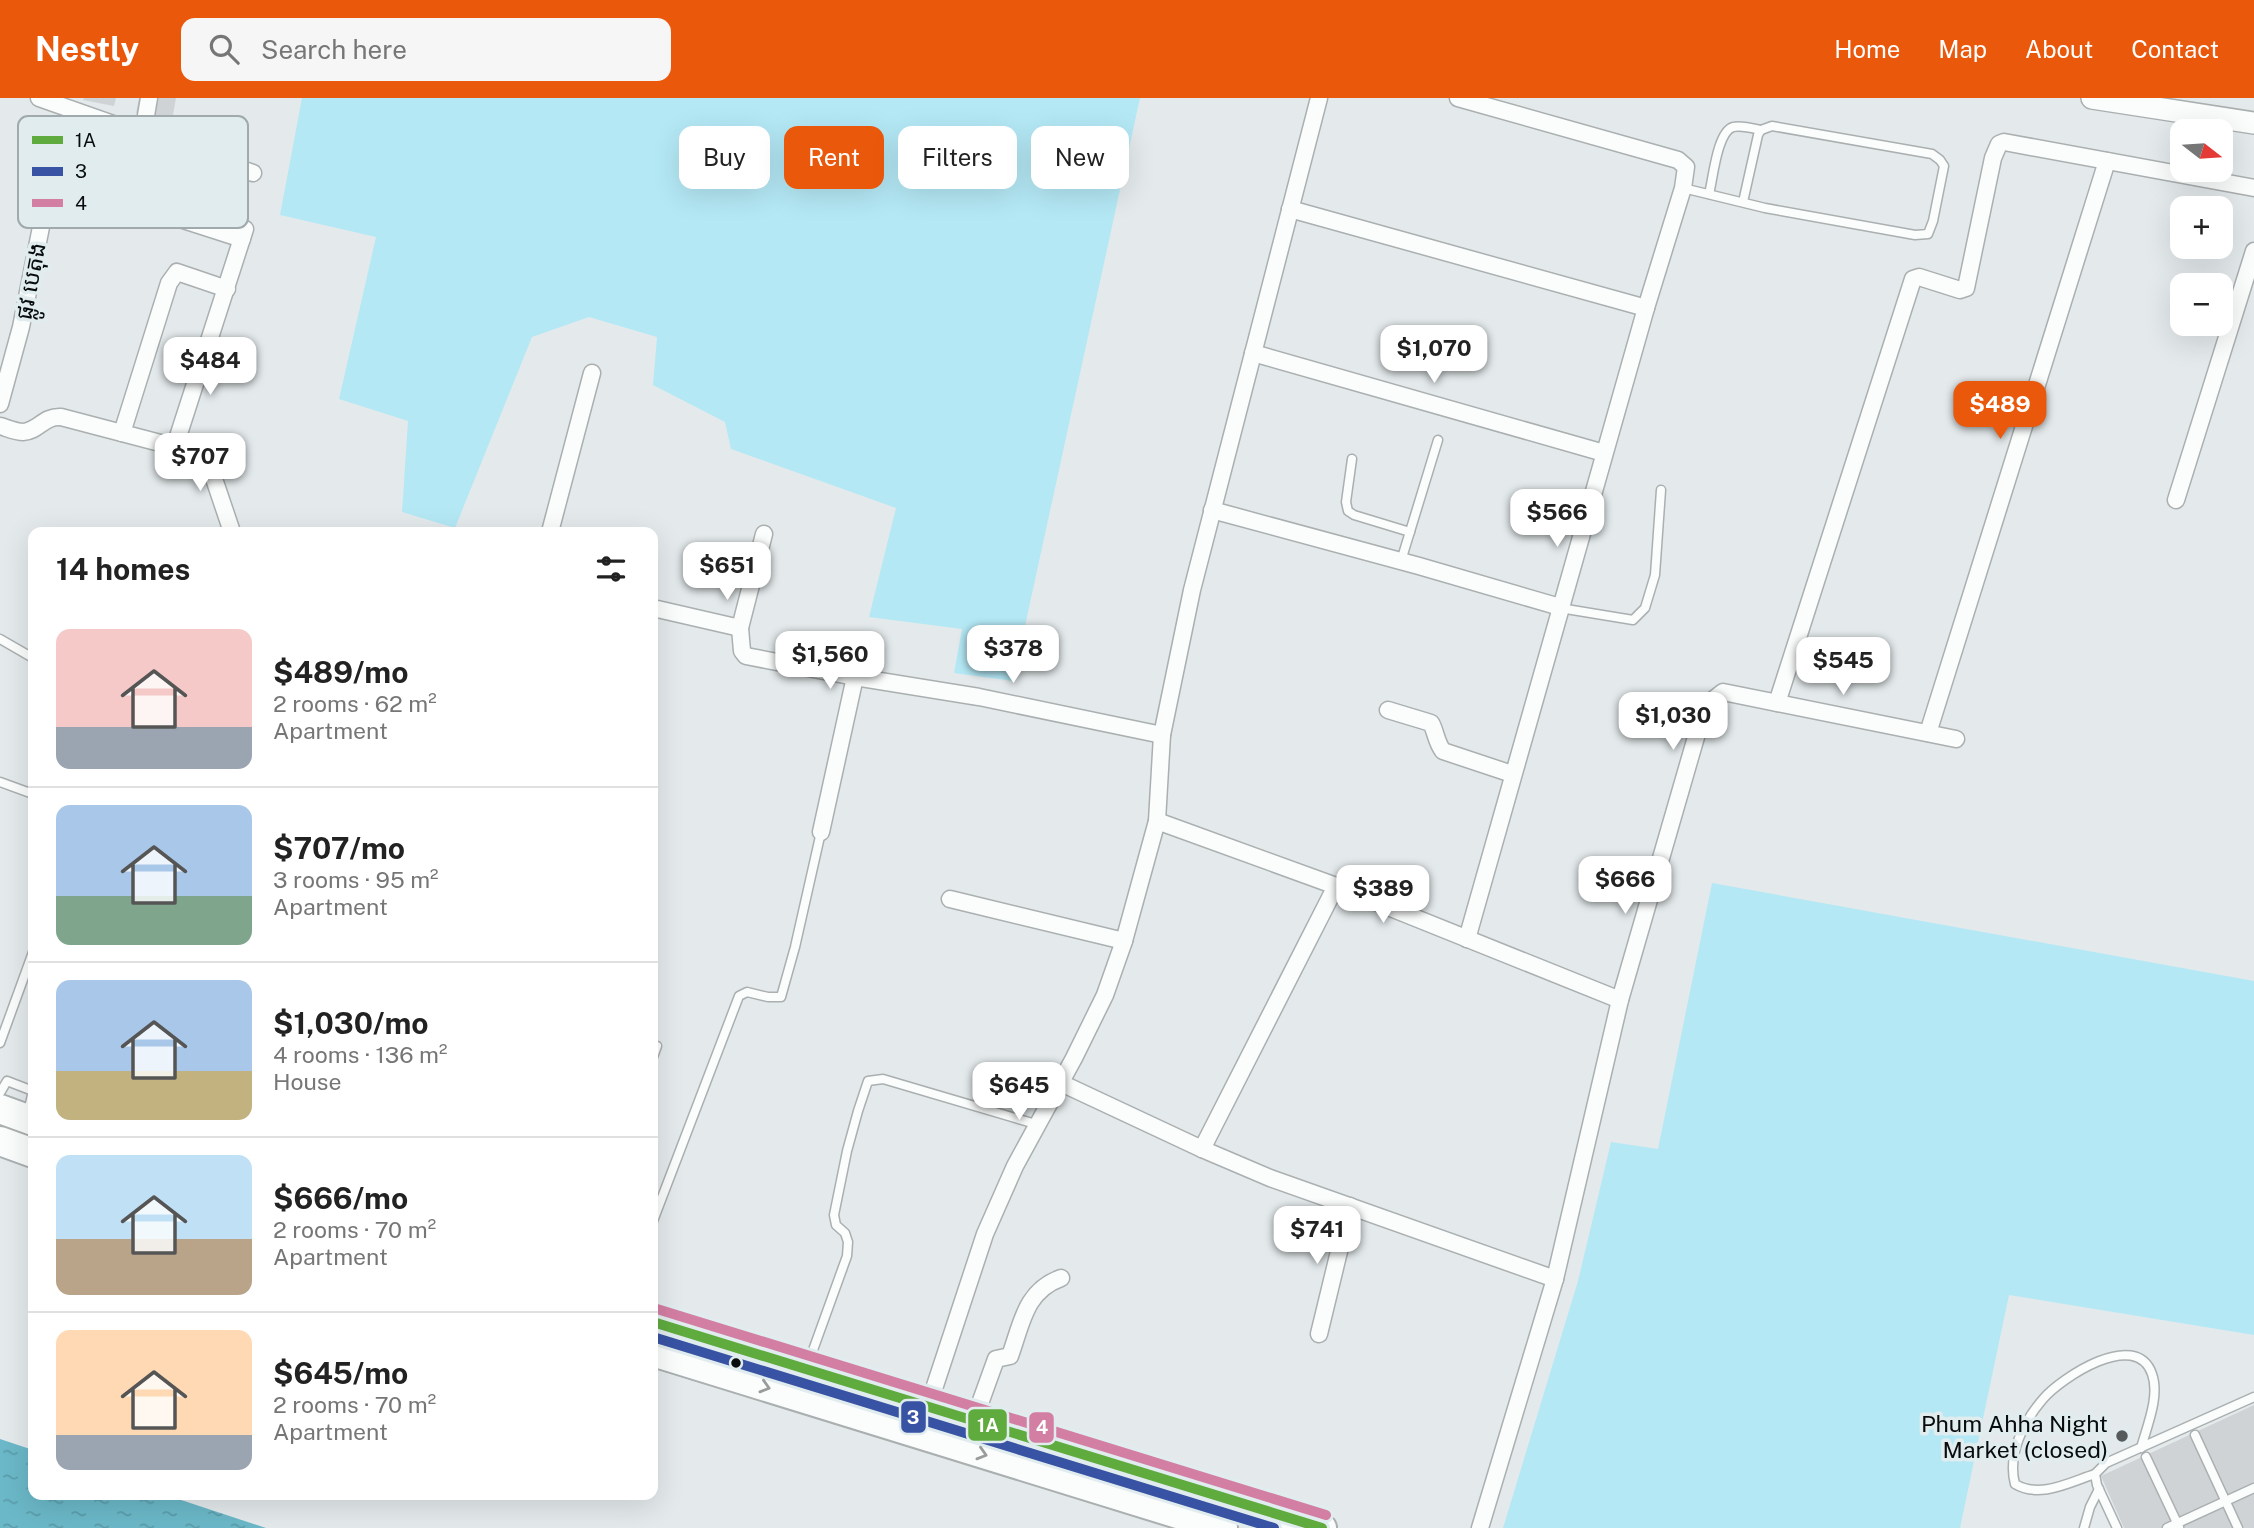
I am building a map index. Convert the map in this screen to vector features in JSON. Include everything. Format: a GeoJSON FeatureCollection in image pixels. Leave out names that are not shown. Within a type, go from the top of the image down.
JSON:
{"type":"FeatureCollection","features":[{"type":"Feature","properties":{"kind":"highway"},"geometry":{"type":"LineString","coordinates":[[0,1109],[28,1119]]}},
{"type":"Feature","properties":{"kind":"highway"},"geometry":{"type":"LineString","coordinates":[[0,1141],[28,1151]]}},
{"type":"Feature","properties":{"kind":"highway"},"geometry":{"type":"LineString","coordinates":[[658,1324],[1322,1528]]}},
{"type":"Feature","properties":{"kind":"highway"},"geometry":{"type":"LineString","coordinates":[[658,1354],[1223,1528]]}},
{"type":"Feature","properties":{"kind":"street"},"geometry":{"type":"LineString","coordinates":[[39,98],[92,116]]}},
{"type":"Feature","properties":{"kind":"street"},"geometry":{"type":"LineString","coordinates":[[146,116],[149,98]]}},
{"type":"Feature","properties":{"kind":"street"},"geometry":{"type":"LineString","coordinates":[[919,1434],[985,1234],[1015,1166],[1039,1125],[1105,995],[1124,941],[1157,821],[1162,736],[1192,590],[1319,98]]}},
{"type":"Feature","properties":{"kind":"street"},"geometry":{"type":"LineString","coordinates":[[1458,98],[1678,160],[1686,167],[1683,188],[1604,453],[1466,939]]}},
{"type":"Feature","properties":{"kind":"street"},"geometry":{"type":"LineString","coordinates":[[2092,98],[2254,123]]}},
{"type":"Feature","properties":{"kind":"street"},"geometry":{"type":"LineString","coordinates":[[1777,703],[1913,279],[1919,277],[1960,290],[1966,288],[1998,144],[2004,142],[2254,188]]}},
{"type":"Feature","properties":{"kind":"street"},"geometry":{"type":"LineString","coordinates":[[1928,733],[2107,161]]}},
{"type":"Feature","properties":{"kind":"street"},"geometry":{"type":"LineString","coordinates":[[248,171],[253,173]]}},
{"type":"Feature","properties":{"kind":"street"},"geometry":{"type":"LineString","coordinates":[[1290,209],[1646,308]]}},
{"type":"Feature","properties":{"kind":"street","name":"ផ្លូវ បេតុង"},"geometry":{"type":"LineString","coordinates":[[0,404],[21,327],[41,228]]}},
{"type":"Feature","properties":{"kind":"street"},"geometry":{"type":"LineString","coordinates":[[175,446],[244,234],[222,228]]}},
{"type":"Feature","properties":{"kind":"street"},"geometry":{"type":"LineString","coordinates":[[2176,500],[2254,251]]}},
{"type":"Feature","properties":{"kind":"street"},"geometry":{"type":"LineString","coordinates":[[122,433],[170,283],[177,272],[227,289]]}},
{"type":"Feature","properties":{"kind":"street"},"geometry":{"type":"LineString","coordinates":[[1253,353],[1604,453]]}},
{"type":"Feature","properties":{"kind":"street"},"geometry":{"type":"LineString","coordinates":[[551,527],[592,373]]}},
{"type":"Feature","properties":{"kind":"street"},"geometry":{"type":"LineString","coordinates":[[0,426],[28,432],[51,417],[61,417],[206,455],[230,527]]}},
{"type":"Feature","properties":{"kind":"street"},"geometry":{"type":"LineString","coordinates":[[1212,510],[1560,607]]}},
{"type":"Feature","properties":{"kind":"street"},"geometry":{"type":"LineString","coordinates":[[764,534],[740,628],[742,651],[746,656],[979,697],[1162,736]]}},
{"type":"Feature","properties":{"kind":"street"},"geometry":{"type":"LineString","coordinates":[[658,609],[740,628]]}},
{"type":"Feature","properties":{"kind":"street"},"geometry":{"type":"LineString","coordinates":[[821,832],[855,677]]}},
{"type":"Feature","properties":{"kind":"street"},"geometry":{"type":"LineString","coordinates":[[1480,1528],[1555,1279],[1620,1000],[1705,706],[1723,692],[1956,739]]}},
{"type":"Feature","properties":{"kind":"street"},"geometry":{"type":"LineString","coordinates":[[1388,710],[1431,723],[1438,745],[1443,751],[1512,774]]}},
{"type":"Feature","properties":{"kind":"street"},"geometry":{"type":"LineString","coordinates":[[1157,821],[1336,886],[1620,1000]]}},
{"type":"Feature","properties":{"kind":"street"},"geometry":{"type":"LineString","coordinates":[[1202,1149],[1336,886]]}},
{"type":"Feature","properties":{"kind":"street"},"geometry":{"type":"LineString","coordinates":[[950,899],[1124,941]]}},
{"type":"Feature","properties":{"kind":"street"},"geometry":{"type":"LineString","coordinates":[[1061,1083],[1270,1178],[1555,1279]]}},
{"type":"Feature","properties":{"kind":"street"},"geometry":{"type":"LineString","coordinates":[[1319,1334],[1350,1206]]}},
{"type":"Feature","properties":{"kind":"street"},"geometry":{"type":"LineString","coordinates":[[974,1420],[991,1369],[996,1359],[1010,1356],[1034,1294],[1049,1282],[1061,1278]]}},
{"type":"Feature","properties":{"kind":"lane"},"geometry":{"type":"LineString","coordinates":[[1683,188],[1765,208],[1915,235],[1928,234],[1944,166],[1932,154],[1772,125],[1761,130],[1735,126],[1726,130],[1721,139],[1709,194]]}},
{"type":"Feature","properties":{"kind":"lane"},"geometry":{"type":"LineString","coordinates":[[1743,202],[1761,130]]}},
{"type":"Feature","properties":{"kind":"lane"},"geometry":{"type":"LineString","coordinates":[[1401,561],[1437,440]]}},
{"type":"Feature","properties":{"kind":"lane"},"geometry":{"type":"LineString","coordinates":[[1352,459],[1346,502],[1348,511],[1410,532]]}},
{"type":"Feature","properties":{"kind":"lane"},"geometry":{"type":"LineString","coordinates":[[1560,607],[1633,620],[1645,608],[1655,575],[1661,490]]}},
{"type":"Feature","properties":{"kind":"lane"},"geometry":{"type":"LineString","coordinates":[[0,639],[28,655]]}},
{"type":"Feature","properties":{"kind":"lane"},"geometry":{"type":"LineString","coordinates":[[0,782],[28,792]]}},
{"type":"Feature","properties":{"kind":"lane"},"geometry":{"type":"LineString","coordinates":[[658,1207],[739,996],[747,992],[781,997],[821,832]]}},
{"type":"Feature","properties":{"kind":"lane"},"geometry":{"type":"LineString","coordinates":[[0,1044],[28,966]]}},
{"type":"Feature","properties":{"kind":"lane"},"geometry":{"type":"LineString","coordinates":[[806,1369],[847,1256],[848,1242],[845,1233],[836,1226],[834,1215],[847,1151],[868,1081],[883,1079],[1039,1125]]}},
{"type":"Feature","properties":{"kind":"lane"},"geometry":{"type":"LineString","coordinates":[[0,1093],[7,1081],[28,1088]]}},
{"type":"Feature","properties":{"kind":"lane"},"geometry":{"type":"LineString","coordinates":[[2141,1448],[2153,1402],[2153,1375],[2147,1363],[2135,1357],[2106,1357],[2089,1365],[2043,1399],[2028,1419],[2019,1439],[2012,1475],[2015,1483],[2023,1489],[2037,1491],[2095,1474],[2106,1463],[2141,1448],[2254,1396]]}},
{"type":"Feature","properties":{"kind":"lane"},"geometry":{"type":"LineString","coordinates":[[2195,1435],[2238,1528]]}},
{"type":"Feature","properties":{"kind":"lane"},"geometry":{"type":"LineString","coordinates":[[2146,1457],[2178,1526]]}},
{"type":"Feature","properties":{"kind":"lane"},"geometry":{"type":"LineString","coordinates":[[2095,1474],[2099,1489],[2118,1528]]}},
{"type":"Feature","properties":{"kind":"lane"},"geometry":{"type":"LineString","coordinates":[[2167,1528],[2178,1526],[2254,1488]]}},
{"type":"Feature","properties":{"kind":"lane"},"geometry":{"type":"LineString","coordinates":[[2084,1528],[2099,1489]]}},
{"type":"Feature","properties":{"kind":"shaded area"},"geometry":{"type":"Polygon","coordinates":[[[302,98],[1140,98],[1129,148],[1129,126],[1031,126],[1031,189],[1120,189],[1013,681],[954,673],[962,629],[869,617],[896,508],[731,449],[725,422],[653,385],[657,337],[589,317],[532,337],[455,527],[402,512],[408,421],[339,399],[376,237],[280,215],[302,98]]]}},
{"type":"Feature","properties":{"kind":"shaded area"},"geometry":{"type":"Polygon","coordinates":[[[1712,883],[2254,981],[2254,1335],[2009,1295],[1960,1528],[1503,1528],[1578,1281],[1611,1142],[1658,1149],[1712,883]]]}},
{"type":"Feature","properties":{"kind":"water"},"geometry":{"type":"Polygon","coordinates":[[[0,1439],[28,1448],[28,1500],[181,1500],[266,1528],[0,1528],[0,1439]]]}},
{"type":"Feature","properties":{"kind":"building"},"geometry":{"type":"Polygon","coordinates":[[[116,98],[114,106],[83,100],[116,98]]]}},
{"type":"Feature","properties":{"kind":"building"},"geometry":{"type":"Polygon","coordinates":[[[139,98],[176,98],[173,116],[136,113],[139,98]]]}},
{"type":"Feature","properties":{"kind":"building"},"geometry":{"type":"Polygon","coordinates":[[[2254,1405],[2254,1528],[2124,1528],[2101,1476],[2254,1405]]]}},
{"type":"Feature","properties":{"kind":"transit line","name":"4"},"geometry":{"type":"LineString","coordinates":[[658,1309],[1326,1515]]}},
{"type":"Feature","properties":{"kind":"transit line","name":"1A"},"geometry":{"type":"LineString","coordinates":[[658,1324],[1322,1528]]}},
{"type":"Feature","properties":{"kind":"transit line","name":"3"},"geometry":{"type":"LineString","coordinates":[[658,1339],[1274,1528]]}},
{"type":"Feature","properties":{"kind":"place","name":"Phum Ahha Night Market (closed)"},"geometry":{"type":"Point","coordinates":[2122,1436]}}]}
